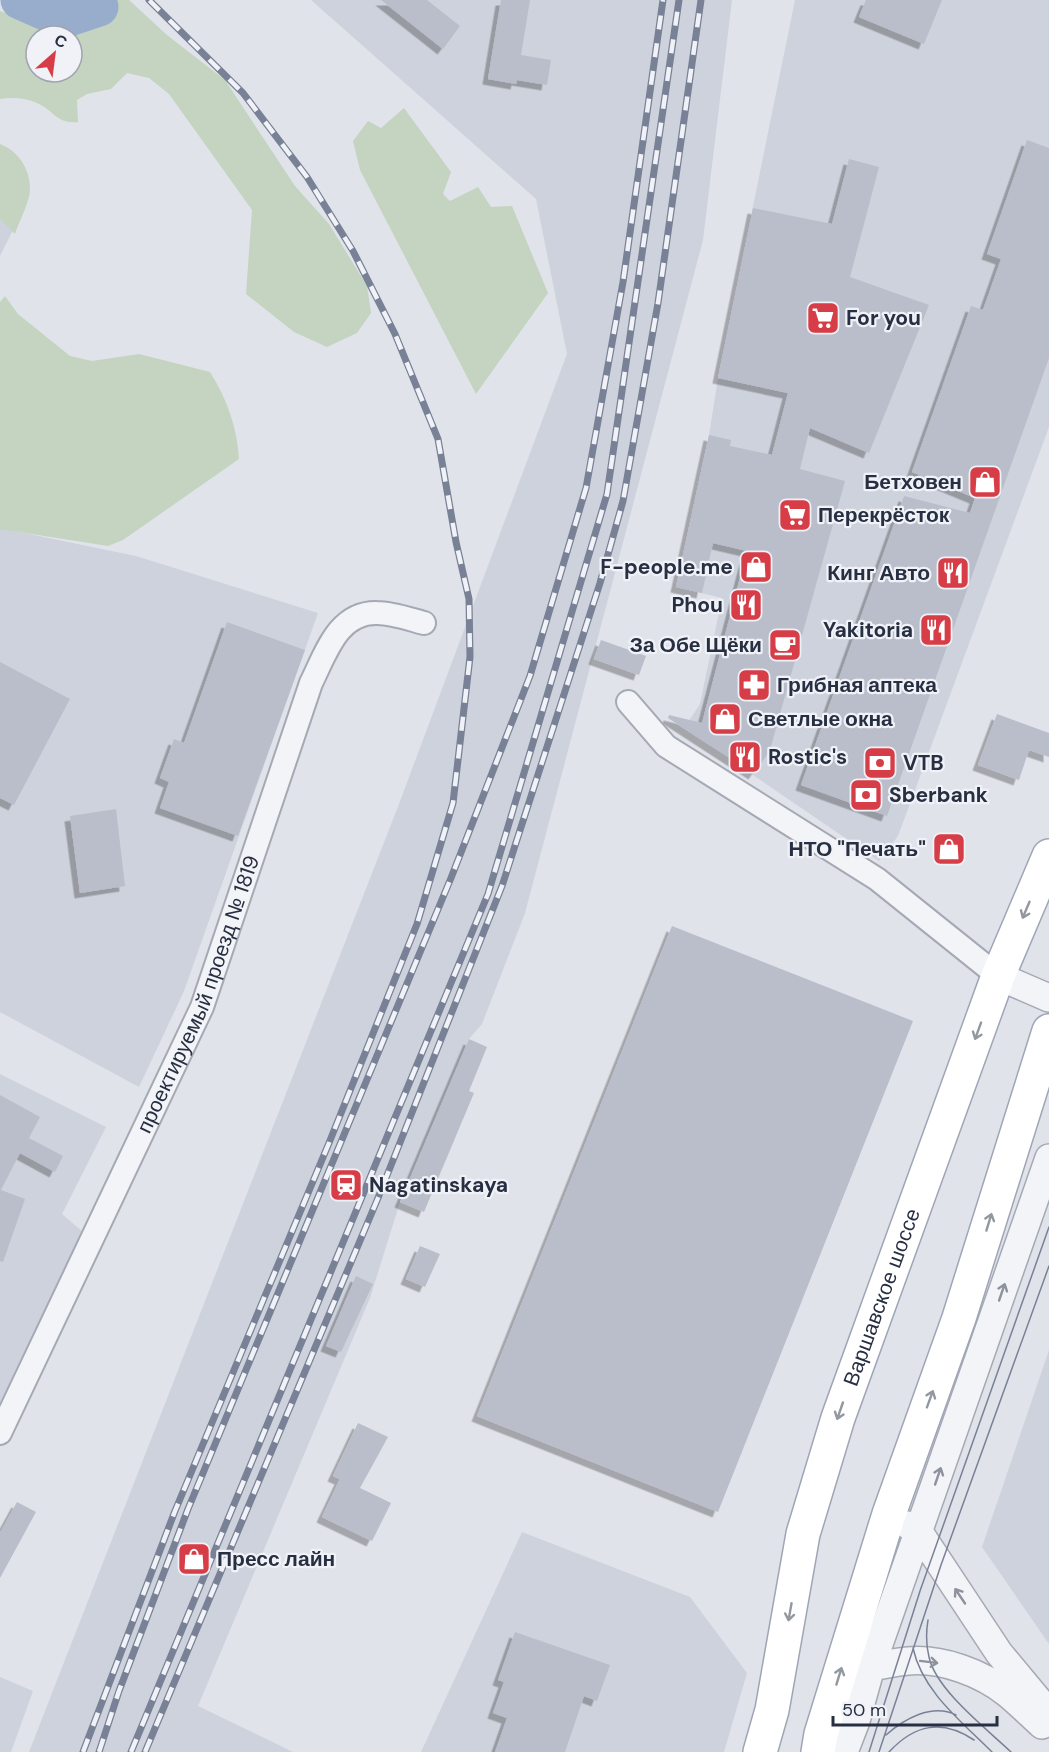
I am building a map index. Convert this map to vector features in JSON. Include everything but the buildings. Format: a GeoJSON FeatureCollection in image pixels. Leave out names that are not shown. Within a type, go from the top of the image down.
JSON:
{"type":"FeatureCollection","features":[{"type":"Feature","properties":{"kind":"main road","name":"Варшавское шоссе"},"geometry":{"type":"LineString","coordinates":[[760,1752],[772,1710],[803,1534],[838,1418],[998,976],[1049,856]]}},
{"type":"Feature","properties":{"kind":"main road"},"geometry":{"type":"LineString","coordinates":[[818,1752],[821,1734],[889,1514],[959,1318],[1049,1031]]}},
{"type":"Feature","properties":{"kind":"street","name":"проектируемый проезд № 1819"},"geometry":{"type":"LineString","coordinates":[[0,1433],[202,1007],[311,683],[335,634],[350,619],[362,614],[378,612],[423,622]]}},
{"type":"Feature","properties":{"kind":"street"},"geometry":{"type":"LineString","coordinates":[[628,702],[666,746],[877,879],[998,976],[1049,998]]}},
{"type":"Feature","properties":{"kind":"street"},"geometry":{"type":"LineString","coordinates":[[844,1752],[871,1667],[1049,1158]]}},
{"type":"Feature","properties":{"kind":"street"},"geometry":{"type":"LineString","coordinates":[[889,1514],[919,1532],[999,1653],[1049,1713]]}},
{"type":"Feature","properties":{"kind":"street"},"geometry":{"type":"LineString","coordinates":[[871,1667],[909,1661],[930,1661],[947,1665],[980,1677],[1006,1693],[1049,1731]]}},
{"type":"Feature","properties":{"kind":"shaded area"},"geometry":{"type":"Polygon","coordinates":[[[311,0],[732,0],[703,240],[525,913],[482,1024],[469,1039],[400,1202],[370,1298],[198,1706],[293,1752],[29,1752],[399,804],[567,354],[536,199],[311,0]]]}},
{"type":"Feature","properties":{"kind":"shaded area"},"geometry":{"type":"Polygon","coordinates":[[[795,0],[1049,0],[1049,427],[898,836],[879,861],[684,728],[700,704],[722,598],[676,587],[709,435],[718,378],[795,0]]]}},
{"type":"Feature","properties":{"kind":"shaded area"},"geometry":{"type":"Polygon","coordinates":[[[0,207],[18,220],[0,256],[0,207]]]}},
{"type":"Feature","properties":{"kind":"shaded area"},"geometry":{"type":"Polygon","coordinates":[[[0,528],[136,556],[318,613],[184,991],[139,1087],[0,1012],[0,528]]]}},
{"type":"Feature","properties":{"kind":"shaded area"},"geometry":{"type":"Polygon","coordinates":[[[0,1074],[106,1127],[62,1214],[83,1232],[0,1404],[0,1074]]]}},
{"type":"Feature","properties":{"kind":"shaded area"},"geometry":{"type":"Polygon","coordinates":[[[1049,1350],[1049,1644],[982,1547],[1049,1350]]]}},
{"type":"Feature","properties":{"kind":"shaded area"},"geometry":{"type":"Polygon","coordinates":[[[522,1532],[690,1597],[747,1673],[724,1752],[421,1752],[522,1532]]]}},
{"type":"Feature","properties":{"kind":"shaded area"},"geometry":{"type":"Polygon","coordinates":[[[0,1677],[33,1691],[11,1752],[0,1752],[0,1677]]]}},
{"type":"Feature","properties":{"kind":"green space"},"geometry":{"type":"Polygon","coordinates":[[[62,0],[129,0],[167,35],[225,80],[295,186],[329,224],[367,286],[371,313],[357,333],[327,347],[294,332],[246,294],[252,210],[169,94],[149,78],[127,73],[111,89],[87,94],[77,100],[78,122],[60,119],[43,106],[28,100],[0,99],[0,11],[38,24],[62,0]]]}},
{"type":"Feature","properties":{"kind":"green space"},"geometry":{"type":"Polygon","coordinates":[[[404,108],[451,172],[443,194],[450,201],[478,187],[491,207],[512,206],[548,293],[476,394],[360,170],[353,141],[368,121],[381,128],[404,108]]]}},
{"type":"Feature","properties":{"kind":"green space"},"geometry":{"type":"Polygon","coordinates":[[[0,144],[22,161],[28,174],[30,189],[28,199],[15,234],[0,219],[0,144]]]}},
{"type":"Feature","properties":{"kind":"green space"},"geometry":{"type":"Polygon","coordinates":[[[5,296],[18,314],[70,356],[92,361],[139,354],[210,372],[230,414],[239,459],[123,540],[108,546],[0,529],[0,302],[5,296]]]}},
{"type":"Feature","properties":{"kind":"waterway"},"geometry":{"type":"LineString","coordinates":[[20,0],[63,19],[99,7]]}},
{"type":"Feature","properties":{"kind":"tram line"},"geometry":{"type":"LineString","coordinates":[[869,1752],[920,1591],[1049,1227]]}},
{"type":"Feature","properties":{"kind":"tram line"},"geometry":{"type":"LineString","coordinates":[[879,1752],[941,1565],[1049,1266]]}},
{"type":"Feature","properties":{"kind":"tram line"},"geometry":{"type":"LineString","coordinates":[[928,1620],[929,1657],[941,1683],[1011,1752]]}},
{"type":"Feature","properties":{"kind":"tram line"},"geometry":{"type":"LineString","coordinates":[[913,1648],[918,1664],[934,1692],[992,1752]]}},
{"type":"Feature","properties":{"kind":"tram line"},"geometry":{"type":"LineString","coordinates":[[886,1735],[901,1723],[919,1714],[937,1711],[956,1715]]}},
{"type":"Feature","properties":{"kind":"tram line"},"geometry":{"type":"LineString","coordinates":[[889,1752],[909,1735],[929,1728],[951,1729],[974,1740]]}},
{"type":"Feature","properties":{"kind":"railway"},"geometry":{"type":"LineString","coordinates":[[83,1752],[175,1511],[329,1143],[417,924],[453,803],[470,657],[469,599],[456,542],[438,439],[395,334],[353,251],[307,177],[243,93],[149,0]]}},
{"type":"Feature","properties":{"kind":"railway"},"geometry":{"type":"LineString","coordinates":[[99,1752],[119,1691],[188,1509],[451,878],[530,676],[586,488],[623,282],[663,0]]}},
{"type":"Feature","properties":{"kind":"railway"},"geometry":{"type":"LineString","coordinates":[[131,1752],[488,894],[607,494],[679,0]]}},
{"type":"Feature","properties":{"kind":"railway"},"geometry":{"type":"LineString","coordinates":[[145,1752],[378,1198],[502,886],[600,583],[623,501],[658,303],[701,0]]}},
{"type":"Feature","properties":{"kind":"place","name":"For you"},"geometry":{"type":"Point","coordinates":[823,318]}},
{"type":"Feature","properties":{"kind":"place","name":"Бетховен"},"geometry":{"type":"Point","coordinates":[985,482]}},
{"type":"Feature","properties":{"kind":"place","name":"Перекрёсток"},"geometry":{"type":"Point","coordinates":[795,515]}},
{"type":"Feature","properties":{"kind":"place","name":"F-people.me"},"geometry":{"type":"Point","coordinates":[756,567]}},
{"type":"Feature","properties":{"kind":"place","name":"Кинг Авто"},"geometry":{"type":"Point","coordinates":[953,573]}},
{"type":"Feature","properties":{"kind":"place","name":"Phou"},"geometry":{"type":"Point","coordinates":[746,605]}},
{"type":"Feature","properties":{"kind":"place","name":"Yakitoria"},"geometry":{"type":"Point","coordinates":[936,630]}},
{"type":"Feature","properties":{"kind":"place","name":"За Обе Щёки"},"geometry":{"type":"Point","coordinates":[785,645]}},
{"type":"Feature","properties":{"kind":"place","name":"Грибная аптека"},"geometry":{"type":"Point","coordinates":[754,685]}},
{"type":"Feature","properties":{"kind":"place","name":"Светлые окна"},"geometry":{"type":"Point","coordinates":[725,719]}},
{"type":"Feature","properties":{"kind":"place","name":"Rostic's"},"geometry":{"type":"Point","coordinates":[745,757]}},
{"type":"Feature","properties":{"kind":"place","name":"VTB"},"geometry":{"type":"Point","coordinates":[880,763]}},
{"type":"Feature","properties":{"kind":"place","name":"Sberbank"},"geometry":{"type":"Point","coordinates":[866,795]}},
{"type":"Feature","properties":{"kind":"place","name":"НТО \"Печать\""},"geometry":{"type":"Point","coordinates":[949,849]}},
{"type":"Feature","properties":{"kind":"place","name":"Nagatinskaya"},"geometry":{"type":"Point","coordinates":[346,1185]}},
{"type":"Feature","properties":{"kind":"place","name":"Пресс лайн"},"geometry":{"type":"Point","coordinates":[194,1559]}}]}
